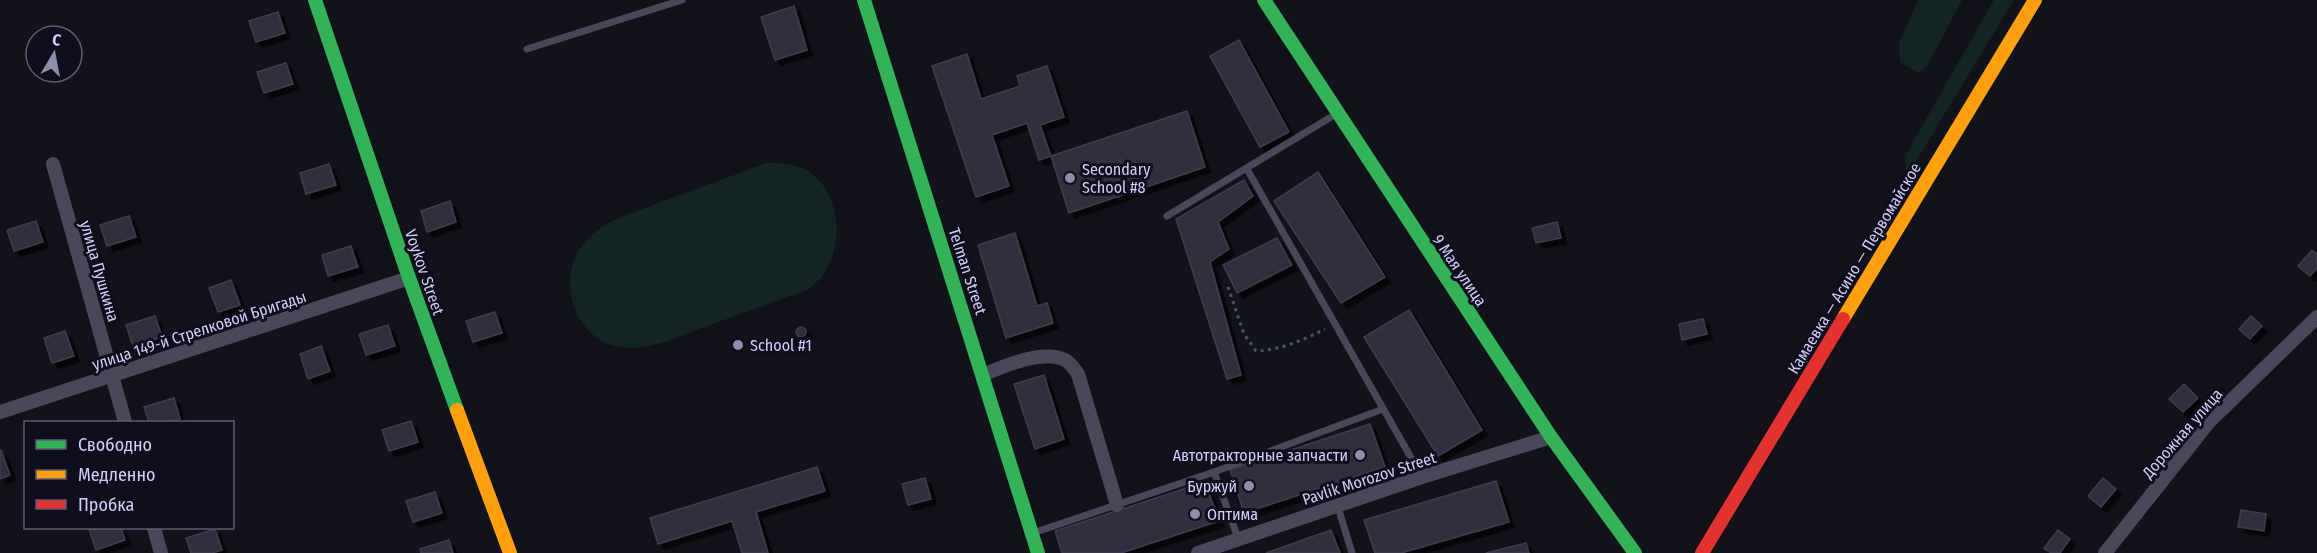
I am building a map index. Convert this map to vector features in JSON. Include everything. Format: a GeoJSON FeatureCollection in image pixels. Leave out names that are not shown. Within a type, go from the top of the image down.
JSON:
{"type":"FeatureCollection","features":[{"type":"Feature","properties":{"kind":"main road","name":"Voykov Street"},"geometry":{"type":"LineString","coordinates":[[315,0],[409,279],[510,553]]}},
{"type":"Feature","properties":{"kind":"main road","name":"Telman Street"},"geometry":{"type":"LineString","coordinates":[[864,0],[1038,553]]}},
{"type":"Feature","properties":{"kind":"main road","name":"9 Мая улица"},"geometry":{"type":"LineString","coordinates":[[1264,0],[1336,114],[1551,437],[1635,553]]}},
{"type":"Feature","properties":{"kind":"main road","name":"Камаевка — Асино — Первомайское"},"geometry":{"type":"LineString","coordinates":[[1702,553],[2035,0]]}},
{"type":"Feature","properties":{"kind":"street","name":"улица Пушкина"},"geometry":{"type":"LineString","coordinates":[[52,164],[124,421]]}},
{"type":"Feature","properties":{"kind":"street","name":"улица 149-й Стрелковой Бригады"},"geometry":{"type":"LineString","coordinates":[[0,412],[409,279]]}},
{"type":"Feature","properties":{"kind":"street","name":"Дорожная улица"},"geometry":{"type":"LineString","coordinates":[[2105,553],[2209,422],[2317,316]]}},
{"type":"Feature","properties":{"kind":"street"},"geometry":{"type":"LineString","coordinates":[[983,375],[1013,363],[1043,357],[1065,360],[1078,374],[1117,505]]}},
{"type":"Feature","properties":{"kind":"street","name":"Pavlik Morozov Street"},"geometry":{"type":"LineString","coordinates":[[1198,553],[1422,477],[1551,437]]}},
{"type":"Feature","properties":{"kind":"street"},"geometry":{"type":"LineString","coordinates":[[154,529],[161,553]]}},
{"type":"Feature","properties":{"kind":"lane"},"geometry":{"type":"LineString","coordinates":[[526,50],[682,0]]}},
{"type":"Feature","properties":{"kind":"lane"},"geometry":{"type":"LineString","coordinates":[[1167,216],[1336,114]]}},
{"type":"Feature","properties":{"kind":"lane"},"geometry":{"type":"LineString","coordinates":[[1247,169],[1422,477]]}},
{"type":"Feature","properties":{"kind":"lane"},"geometry":{"type":"LineString","coordinates":[[1033,533],[1214,472],[1383,410]]}},
{"type":"Feature","properties":{"kind":"lane"},"geometry":{"type":"LineString","coordinates":[[1214,472],[1238,538]]}},
{"type":"Feature","properties":{"kind":"lane"},"geometry":{"type":"LineString","coordinates":[[1338,507],[1352,553]]}},
{"type":"Feature","properties":{"kind":"path"},"geometry":{"type":"LineString","coordinates":[[1228,287],[1244,334],[1256,351],[1270,350],[1300,342],[1335,324]]}},
{"type":"Feature","properties":{"kind":"shaded area"},"geometry":{"type":"Polygon","coordinates":[[[1918,0],[1962,0],[1927,67],[1918,73],[1900,62],[1899,44],[1918,0]]]}},
{"type":"Feature","properties":{"kind":"shaded area"},"geometry":{"type":"Polygon","coordinates":[[[1994,0],[2014,0],[1907,176],[1905,156],[1994,0]]]}},
{"type":"Feature","properties":{"kind":"shaded area"},"geometry":{"type":"Polygon","coordinates":[[[766,163],[792,165],[810,172],[825,189],[832,203],[837,236],[828,267],[819,280],[807,290],[650,346],[616,347],[601,340],[589,330],[579,318],[570,286],[571,270],[577,254],[589,237],[618,218],[766,163]]]}},
{"type":"Feature","properties":{"kind":"building"},"geometry":{"type":"Polygon","coordinates":[[[794,6],[807,50],[775,60],[761,17],[794,6]]]}},
{"type":"Feature","properties":{"kind":"building"},"geometry":{"type":"Polygon","coordinates":[[[278,12],[285,33],[256,42],[249,21],[278,12]]]}},
{"type":"Feature","properties":{"kind":"building"},"geometry":{"type":"Polygon","coordinates":[[[1239,40],[1289,132],[1260,147],[1210,56],[1239,40]]]}},
{"type":"Feature","properties":{"kind":"building"},"geometry":{"type":"Polygon","coordinates":[[[967,54],[981,99],[1020,86],[1017,76],[1047,66],[1064,117],[1040,125],[1051,156],[1039,160],[1027,123],[992,135],[1009,186],[976,197],[932,66],[967,54]]]}},
{"type":"Feature","properties":{"kind":"building"},"geometry":{"type":"Polygon","coordinates":[[[286,63],[293,84],[264,93],[257,72],[286,63]]]}},
{"type":"Feature","properties":{"kind":"building"},"geometry":{"type":"Polygon","coordinates":[[[1187,111],[1205,167],[1069,213],[1051,156],[1187,111]]]}},
{"type":"Feature","properties":{"kind":"building"},"geometry":{"type":"Polygon","coordinates":[[[329,164],[336,185],[306,194],[300,173],[329,164]]]}},
{"type":"Feature","properties":{"kind":"building"},"geometry":{"type":"Polygon","coordinates":[[[1318,172],[1385,277],[1341,303],[1274,201],[1318,172]]]}},
{"type":"Feature","properties":{"kind":"building"},"geometry":{"type":"Polygon","coordinates":[[[1244,180],[1253,196],[1218,222],[1229,249],[1210,262],[1241,375],[1227,379],[1176,219],[1244,180]]]}},
{"type":"Feature","properties":{"kind":"building"},"geometry":{"type":"Polygon","coordinates":[[[450,201],[456,222],[427,232],[421,211],[450,201]]]}},
{"type":"Feature","properties":{"kind":"building"},"geometry":{"type":"Polygon","coordinates":[[[129,216],[136,237],[107,246],[100,225],[129,216]]]}},
{"type":"Feature","properties":{"kind":"building"},"geometry":{"type":"Polygon","coordinates":[[[36,221],[43,242],[14,251],[7,230],[36,221]]]}},
{"type":"Feature","properties":{"kind":"building"},"geometry":{"type":"Polygon","coordinates":[[[1557,222],[1561,238],[1536,243],[1532,228],[1557,222]]]}},
{"type":"Feature","properties":{"kind":"building"},"geometry":{"type":"Polygon","coordinates":[[[1015,233],[1037,306],[1047,303],[1053,323],[1006,338],[978,245],[1015,233]]]}},
{"type":"Feature","properties":{"kind":"building"},"geometry":{"type":"Polygon","coordinates":[[[1277,238],[1292,265],[1237,293],[1223,265],[1277,238]]]}},
{"type":"Feature","properties":{"kind":"building"},"geometry":{"type":"Polygon","coordinates":[[[351,246],[358,267],[328,276],[322,255],[351,246]]]}},
{"type":"Feature","properties":{"kind":"building"},"geometry":{"type":"Polygon","coordinates":[[[2312,250],[2317,254],[2317,268],[2310,276],[2298,266],[2312,250]]]}},
{"type":"Feature","properties":{"kind":"building"},"geometry":{"type":"Polygon","coordinates":[[[231,280],[240,305],[218,312],[209,288],[231,280]]]}},
{"type":"Feature","properties":{"kind":"building"},"geometry":{"type":"Polygon","coordinates":[[[1409,310],[1482,430],[1438,456],[1364,337],[1409,310]]]}},
{"type":"Feature","properties":{"kind":"building"},"geometry":{"type":"Polygon","coordinates":[[[495,312],[502,333],[473,342],[466,321],[495,312]]]}},
{"type":"Feature","properties":{"kind":"building"},"geometry":{"type":"Polygon","coordinates":[[[155,316],[162,337],[133,346],[126,325],[155,316]]]}},
{"type":"Feature","properties":{"kind":"building"},"geometry":{"type":"Polygon","coordinates":[[[2251,316],[2262,326],[2250,339],[2239,329],[2251,316]]]}},
{"type":"Feature","properties":{"kind":"building"},"geometry":{"type":"Polygon","coordinates":[[[1703,319],[1707,334],[1682,340],[1679,324],[1703,319]]]}},
{"type":"Feature","properties":{"kind":"building"},"geometry":{"type":"Polygon","coordinates":[[[388,325],[395,346],[366,355],[359,334],[388,325]]]}},
{"type":"Feature","properties":{"kind":"building"},"geometry":{"type":"Polygon","coordinates":[[[801,327],[805,328],[805,336],[801,337],[797,336],[796,332],[797,328],[801,327]]]}},
{"type":"Feature","properties":{"kind":"building"},"geometry":{"type":"Polygon","coordinates":[[[65,331],[74,356],[52,363],[44,338],[65,331]]]}},
{"type":"Feature","properties":{"kind":"building"},"geometry":{"type":"Polygon","coordinates":[[[321,346],[330,371],[308,379],[300,354],[321,346]]]}},
{"type":"Feature","properties":{"kind":"building"},"geometry":{"type":"Polygon","coordinates":[[[1044,375],[1064,439],[1035,449],[1014,384],[1044,375]]]}},
{"type":"Feature","properties":{"kind":"building"},"geometry":{"type":"Polygon","coordinates":[[[2184,384],[2198,398],[2183,412],[2169,399],[2184,384]]]}},
{"type":"Feature","properties":{"kind":"building"},"geometry":{"type":"Polygon","coordinates":[[[174,398],[180,419],[149,421],[144,407],[174,398]]]}},
{"type":"Feature","properties":{"kind":"building"},"geometry":{"type":"Polygon","coordinates":[[[411,421],[418,442],[389,451],[382,430],[411,421]]]}},
{"type":"Feature","properties":{"kind":"building"},"geometry":{"type":"Polygon","coordinates":[[[1370,424],[1385,467],[1244,513],[1230,470],[1370,424]]]}},
{"type":"Feature","properties":{"kind":"building"},"geometry":{"type":"Polygon","coordinates":[[[0,451],[10,475],[0,479],[0,451]]]}},
{"type":"Feature","properties":{"kind":"building"},"geometry":{"type":"Polygon","coordinates":[[[817,467],[825,491],[756,512],[768,553],[742,553],[732,521],[658,544],[650,518],[817,467]]]}},
{"type":"Feature","properties":{"kind":"building"},"geometry":{"type":"Polygon","coordinates":[[[925,478],[931,499],[908,505],[902,484],[925,478]]]}},
{"type":"Feature","properties":{"kind":"building"},"geometry":{"type":"Polygon","coordinates":[[[2103,478],[2116,489],[2101,507],[2088,496],[2103,478]]]}},
{"type":"Feature","properties":{"kind":"building"},"geometry":{"type":"Polygon","coordinates":[[[1496,481],[1509,522],[1401,553],[1375,553],[1364,520],[1496,481]]]}},
{"type":"Feature","properties":{"kind":"building"},"geometry":{"type":"Polygon","coordinates":[[[1205,482],[1219,521],[1121,553],[1062,553],[1055,531],[1205,482]]]}},
{"type":"Feature","properties":{"kind":"building"},"geometry":{"type":"Polygon","coordinates":[[[435,492],[442,513],[413,522],[406,501],[435,492]]]}},
{"type":"Feature","properties":{"kind":"building"},"geometry":{"type":"Polygon","coordinates":[[[2241,510],[2266,514],[2264,531],[2238,527],[2241,510]]]}},
{"type":"Feature","properties":{"kind":"building"},"geometry":{"type":"Polygon","coordinates":[[[89,529],[121,529],[125,540],[96,550],[89,529]]]}},
{"type":"Feature","properties":{"kind":"building"},"geometry":{"type":"Polygon","coordinates":[[[215,529],[222,550],[212,553],[191,553],[186,538],[215,529]]]}},
{"type":"Feature","properties":{"kind":"building"},"geometry":{"type":"Polygon","coordinates":[[[1331,530],[1340,553],[1266,553],[1331,530]]]}},
{"type":"Feature","properties":{"kind":"building"},"geometry":{"type":"Polygon","coordinates":[[[2058,530],[2070,539],[2060,553],[2051,553],[2044,548],[2058,530]]]}},
{"type":"Feature","properties":{"kind":"building"},"geometry":{"type":"Polygon","coordinates":[[[449,540],[453,553],[421,553],[420,549],[449,540]]]}},
{"type":"Feature","properties":{"kind":"building"},"geometry":{"type":"Polygon","coordinates":[[[1526,543],[1529,553],[1486,553],[1526,543]]]}},
{"type":"Feature","properties":{"kind":"traffic: fast"},"geometry":{"type":"LineString","coordinates":[[315,0],[409,278],[457,410]]}},
{"type":"Feature","properties":{"kind":"traffic: fast"},"geometry":{"type":"LineString","coordinates":[[864,0],[1038,553]]}},
{"type":"Feature","properties":{"kind":"traffic: fast"},"geometry":{"type":"LineString","coordinates":[[1264,0],[1551,437],[1635,553]]}},
{"type":"Feature","properties":{"kind":"traffic: slow"},"geometry":{"type":"LineString","coordinates":[[1843,319],[2035,0]]}},
{"type":"Feature","properties":{"kind":"traffic: slow"},"geometry":{"type":"LineString","coordinates":[[457,410],[510,553]]}},
{"type":"Feature","properties":{"kind":"traffic: jam"},"geometry":{"type":"LineString","coordinates":[[1702,553],[1843,319]]}},
{"type":"Feature","properties":{"kind":"place","name":"Secondary School #8"},"geometry":{"type":"Point","coordinates":[1070,178]}},
{"type":"Feature","properties":{"kind":"place","name":"School #1"},"geometry":{"type":"Point","coordinates":[738,345]}},
{"type":"Feature","properties":{"kind":"place","name":"Автотракторные запчасти"},"geometry":{"type":"Point","coordinates":[1360,455]}},
{"type":"Feature","properties":{"kind":"place","name":"Буржуй"},"geometry":{"type":"Point","coordinates":[1249,486]}},
{"type":"Feature","properties":{"kind":"place","name":"Оптима"},"geometry":{"type":"Point","coordinates":[1195,514]}}]}
